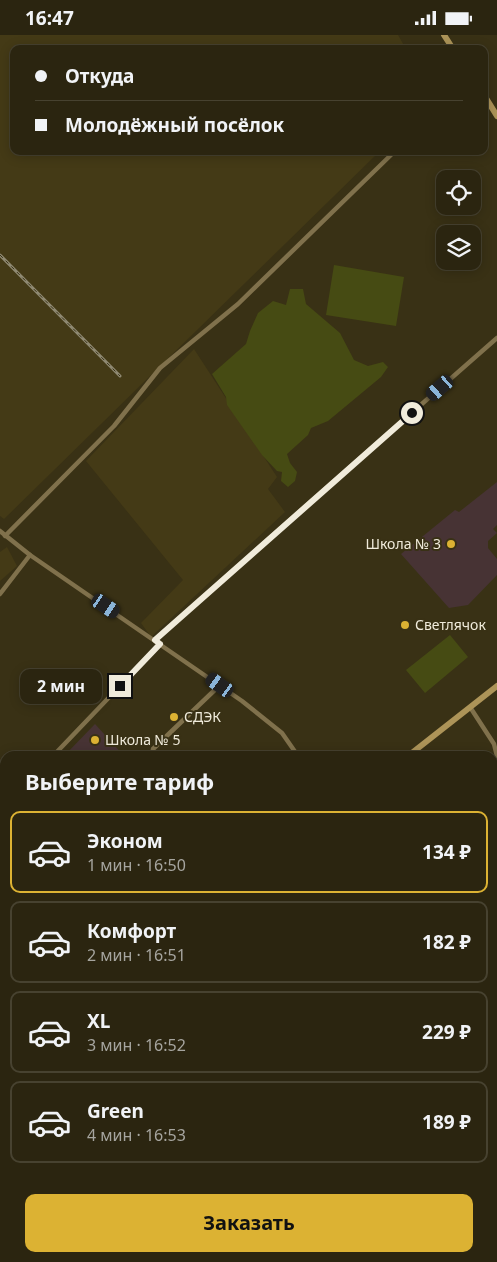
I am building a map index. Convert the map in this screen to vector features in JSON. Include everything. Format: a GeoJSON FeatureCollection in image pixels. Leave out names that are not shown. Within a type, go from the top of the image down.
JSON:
{"type":"FeatureCollection","features":[{"type":"Feature","properties":{"kind":"street"},"geometry":{"type":"LineString","coordinates":[[488,101],[497,116]]}},
{"type":"Feature","properties":{"kind":"street"},"geometry":{"type":"LineString","coordinates":[[5,536],[114,426],[160,369],[238,304],[391,155]]}},
{"type":"Feature","properties":{"kind":"street"},"geometry":{"type":"LineString","coordinates":[[155,640],[497,338]]}},
{"type":"Feature","properties":{"kind":"street"},"geometry":{"type":"LineString","coordinates":[[0,531],[30,555],[220,685],[282,733],[295,751]]}},
{"type":"Feature","properties":{"kind":"street"},"geometry":{"type":"LineString","coordinates":[[0,594],[30,555]]}},
{"type":"Feature","properties":{"kind":"street"},"geometry":{"type":"LineString","coordinates":[[58,751],[160,644]]}},
{"type":"Feature","properties":{"kind":"street"},"geometry":{"type":"LineString","coordinates":[[153,751],[220,685]]}},
{"type":"Feature","properties":{"kind":"street"},"geometry":{"type":"LineString","coordinates":[[414,751],[497,686]]}},
{"type":"Feature","properties":{"kind":"street"},"geometry":{"type":"LineString","coordinates":[[470,707],[494,744],[496,751]]}},
{"type":"Feature","properties":{"kind":"shaded area"},"geometry":{"type":"Polygon","coordinates":[[[0,35],[398,35],[404,45],[10,45],[10,155],[376,155],[4,519],[0,516],[0,35]]]}},
{"type":"Feature","properties":{"kind":"shaded area"},"geometry":{"type":"Polygon","coordinates":[[[194,349],[277,477],[268,489],[285,512],[151,637],[141,623],[183,580],[86,461],[194,349]]]}},
{"type":"Feature","properties":{"kind":"shaded area","name":"Школа № 3"},"geometry":{"type":"Polygon","coordinates":[[[497,482],[497,525],[493,529],[497,533],[488,541],[488,548],[497,559],[497,575],[468,605],[449,608],[401,554],[455,510],[459,512],[497,482]]]}},
{"type":"Feature","properties":{"kind":"shaded area"},"geometry":{"type":"Polygon","coordinates":[[[7,547],[17,566],[0,581],[0,552],[7,547]]]}},
{"type":"Feature","properties":{"kind":"shaded area","name":"Школа № 5"},"geometry":{"type":"Polygon","coordinates":[[[95,724],[119,751],[69,751],[95,724]]]}},
{"type":"Feature","properties":{"kind":"green space"},"geometry":{"type":"Polygon","coordinates":[[[334,265],[404,277],[396,326],[326,315],[334,265]]]}},
{"type":"Feature","properties":{"kind":"green space"},"geometry":{"type":"Polygon","coordinates":[[[290,289],[303,289],[306,304],[340,333],[354,360],[368,366],[383,362],[388,367],[381,377],[328,421],[311,428],[308,435],[287,454],[290,463],[297,472],[295,481],[288,487],[281,481],[282,472],[277,471],[262,455],[227,405],[226,397],[212,374],[246,344],[258,313],[273,301],[286,305],[290,289]]]}},
{"type":"Feature","properties":{"kind":"green space"},"geometry":{"type":"Polygon","coordinates":[[[450,635],[468,657],[425,693],[406,670],[450,635]]]}},
{"type":"Feature","properties":{"kind":"railway"},"geometry":{"type":"LineString","coordinates":[[0,255],[120,376]]}},
{"type":"Feature","properties":{"kind":"place","name":"Школа № 3"},"geometry":{"type":"Point","coordinates":[451,544]}},
{"type":"Feature","properties":{"kind":"place","name":"Светлячок"},"geometry":{"type":"Point","coordinates":[405,625]}},
{"type":"Feature","properties":{"kind":"place","name":"СДЭК"},"geometry":{"type":"Point","coordinates":[174,717]}},
{"type":"Feature","properties":{"kind":"place","name":"Школа № 5"},"geometry":{"type":"Point","coordinates":[95,740]}},
{"type":"Feature","properties":{"kind":"route"},"geometry":{"type":"LineString","coordinates":[[120,686],[160,644],[155,640],[412,413]]}}]}
